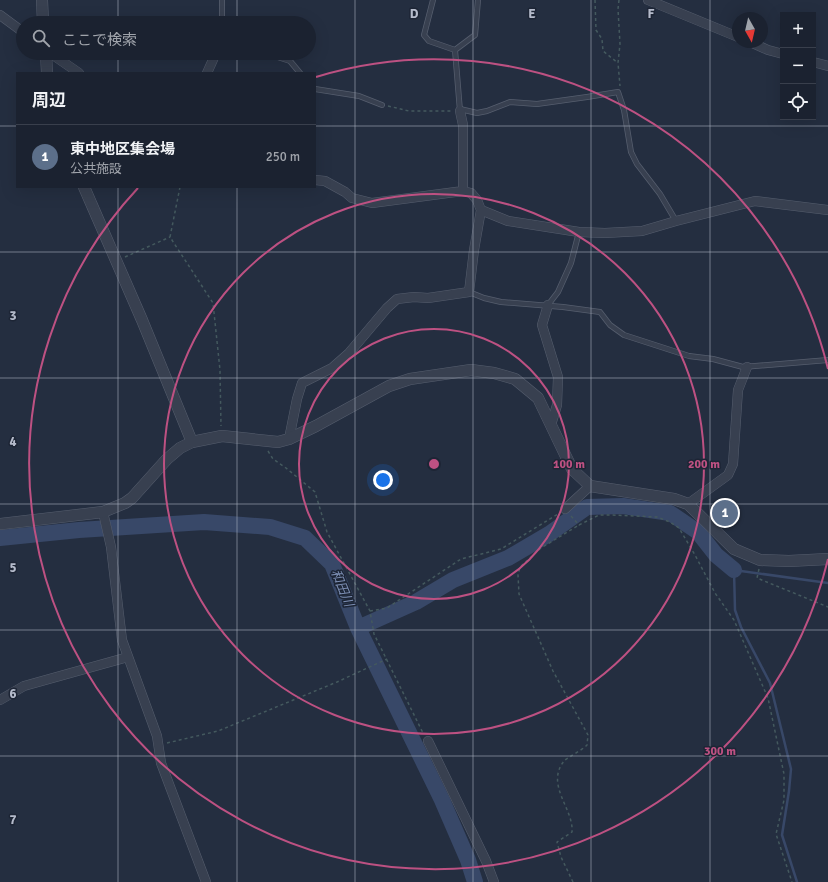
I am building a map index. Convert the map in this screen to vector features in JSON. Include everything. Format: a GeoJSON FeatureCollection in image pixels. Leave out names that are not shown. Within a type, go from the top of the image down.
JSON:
{"type":"FeatureCollection","features":[{"type":"Feature","properties":{"kind":"street"},"geometry":{"type":"LineString","coordinates":[[42,0],[43,16]]}},
{"type":"Feature","properties":{"kind":"street"},"geometry":{"type":"LineString","coordinates":[[648,0],[732,35]]}},
{"type":"Feature","properties":{"kind":"street"},"geometry":{"type":"LineString","coordinates":[[0,15],[16,27]]}},
{"type":"Feature","properties":{"kind":"street"},"geometry":{"type":"LineString","coordinates":[[764,48],[780,53]]}},
{"type":"Feature","properties":{"kind":"street"},"geometry":{"type":"LineString","coordinates":[[46,60],[47,72]]}},
{"type":"Feature","properties":{"kind":"street"},"geometry":{"type":"LineString","coordinates":[[60,60],[78,72]]}},
{"type":"Feature","properties":{"kind":"street"},"geometry":{"type":"LineString","coordinates":[[207,72],[213,60]]}},
{"type":"Feature","properties":{"kind":"street"},"geometry":{"type":"LineString","coordinates":[[816,63],[828,66]]}},
{"type":"Feature","properties":{"kind":"street"},"geometry":{"type":"LineString","coordinates":[[460,110],[463,125],[464,147],[463,191]]}},
{"type":"Feature","properties":{"kind":"street"},"geometry":{"type":"LineString","coordinates":[[289,439],[296,399],[302,383],[332,368],[349,353],[387,308],[398,299],[414,297],[428,298],[469,292],[481,210],[477,200],[471,193],[463,191],[372,203],[352,198],[345,192],[325,181],[316,180]]}},
{"type":"Feature","properties":{"kind":"street"},"geometry":{"type":"LineString","coordinates":[[84,188],[192,442]]}},
{"type":"Feature","properties":{"kind":"street"},"geometry":{"type":"LineString","coordinates":[[481,210],[508,221],[579,232],[605,233],[642,231],[676,220],[755,201],[828,210]]}},
{"type":"Feature","properties":{"kind":"street"},"geometry":{"type":"LineString","coordinates":[[548,305],[542,325],[558,377],[557,405],[551,425]]}},
{"type":"Feature","properties":{"kind":"street"},"geometry":{"type":"LineString","coordinates":[[688,504],[728,475],[732,464],[738,390],[747,367]]}},
{"type":"Feature","properties":{"kind":"street"},"geometry":{"type":"LineString","coordinates":[[0,524],[103,515],[132,498],[167,459],[180,448],[192,442],[222,436],[278,442],[289,439],[389,386],[410,379],[471,370],[494,373],[515,379],[538,398],[572,469],[590,486],[674,499],[688,504],[734,549],[760,560],[788,561],[828,559]]}},
{"type":"Feature","properties":{"kind":"street"},"geometry":{"type":"LineString","coordinates":[[565,509],[590,486]]}},
{"type":"Feature","properties":{"kind":"street"},"geometry":{"type":"LineString","coordinates":[[103,515],[111,547],[122,640],[157,736],[162,762],[206,882]]}},
{"type":"Feature","properties":{"kind":"street"},"geometry":{"type":"LineString","coordinates":[[0,700],[24,686],[128,657]]}},
{"type":"Feature","properties":{"kind":"street"},"geometry":{"type":"LineString","coordinates":[[428,741],[486,861],[494,882]]}},
{"type":"Feature","properties":{"kind":"lane"},"geometry":{"type":"LineString","coordinates":[[222,0],[222,16]]}},
{"type":"Feature","properties":{"kind":"lane"},"geometry":{"type":"LineString","coordinates":[[433,0],[424,35],[429,41],[455,50]]}},
{"type":"Feature","properties":{"kind":"lane"},"geometry":{"type":"LineString","coordinates":[[455,50],[475,35],[478,0]]}},
{"type":"Feature","properties":{"kind":"lane"},"geometry":{"type":"LineString","coordinates":[[455,50],[460,110],[478,113],[510,102],[537,104],[618,92],[624,110],[631,152],[637,164],[660,194],[676,220]]}},
{"type":"Feature","properties":{"kind":"lane"},"geometry":{"type":"LineString","coordinates":[[287,60],[290,61],[299,72]]}},
{"type":"Feature","properties":{"kind":"lane"},"geometry":{"type":"LineString","coordinates":[[316,89],[359,96],[382,105]]}},
{"type":"Feature","properties":{"kind":"lane"},"geometry":{"type":"LineString","coordinates":[[548,305],[558,292],[572,263],[579,232]]}},
{"type":"Feature","properties":{"kind":"lane"},"geometry":{"type":"LineString","coordinates":[[469,292],[484,298],[501,302],[548,305],[600,312],[610,325],[624,335],[689,356],[713,359],[743,367],[828,360]]}},
{"type":"Feature","properties":{"kind":"path"},"geometry":{"type":"LineString","coordinates":[[595,0],[596,30],[602,39],[603,51],[618,63]]}},
{"type":"Feature","properties":{"kind":"path"},"geometry":{"type":"LineString","coordinates":[[618,92],[621,84],[618,63],[620,44],[618,9],[619,0]]}},
{"type":"Feature","properties":{"kind":"path"},"geometry":{"type":"LineString","coordinates":[[382,105],[409,111],[460,110]]}},
{"type":"Feature","properties":{"kind":"path"},"geometry":{"type":"LineString","coordinates":[[180,188],[170,237],[213,303],[220,370],[222,436]]}},
{"type":"Feature","properties":{"kind":"path"},"geometry":{"type":"LineString","coordinates":[[116,261],[170,237]]}},
{"type":"Feature","properties":{"kind":"path"},"geometry":{"type":"LineString","coordinates":[[262,441],[273,459],[315,492],[327,532],[370,611],[374,634],[428,741]]}},
{"type":"Feature","properties":{"kind":"path"},"geometry":{"type":"LineString","coordinates":[[370,611],[387,608],[461,559],[501,549],[565,509],[579,525]]}},
{"type":"Feature","properties":{"kind":"path"},"geometry":{"type":"LineString","coordinates":[[573,882],[561,857],[557,842],[572,832],[572,825],[559,791],[558,778],[564,761],[581,751],[587,745],[588,735],[553,671],[519,594],[518,575],[520,567],[541,548],[599,515],[657,517],[670,522],[679,528],[695,554],[715,593],[734,620],[768,698],[784,774],[784,800],[776,834],[792,882]]}},
{"type":"Feature","properties":{"kind":"path"},"geometry":{"type":"LineString","coordinates":[[760,560],[757,578],[828,607]]}},
{"type":"Feature","properties":{"kind":"path"},"geometry":{"type":"LineString","coordinates":[[159,745],[218,731],[330,685],[387,659]]}},
{"type":"Feature","properties":{"kind":"waterway"},"geometry":{"type":"LineString","coordinates":[[358,628],[416,602],[453,580],[508,558],[549,534],[587,507],[623,506],[670,513],[698,532],[716,555],[734,570]]}},
{"type":"Feature","properties":{"kind":"waterway","name":"和田川"},"geometry":{"type":"LineString","coordinates":[[0,538],[79,530],[204,522],[270,527],[305,538],[332,564],[358,628],[442,800],[468,860],[475,882]]}},
{"type":"Feature","properties":{"kind":"waterway"},"geometry":{"type":"LineString","coordinates":[[797,882],[782,835],[791,769],[770,683],[741,627],[735,610],[734,570],[828,583]]}},
{"type":"Feature","properties":{"kind":"place","name":"東中地区集会場"},"geometry":{"type":"Point","coordinates":[725,513]}}]}
